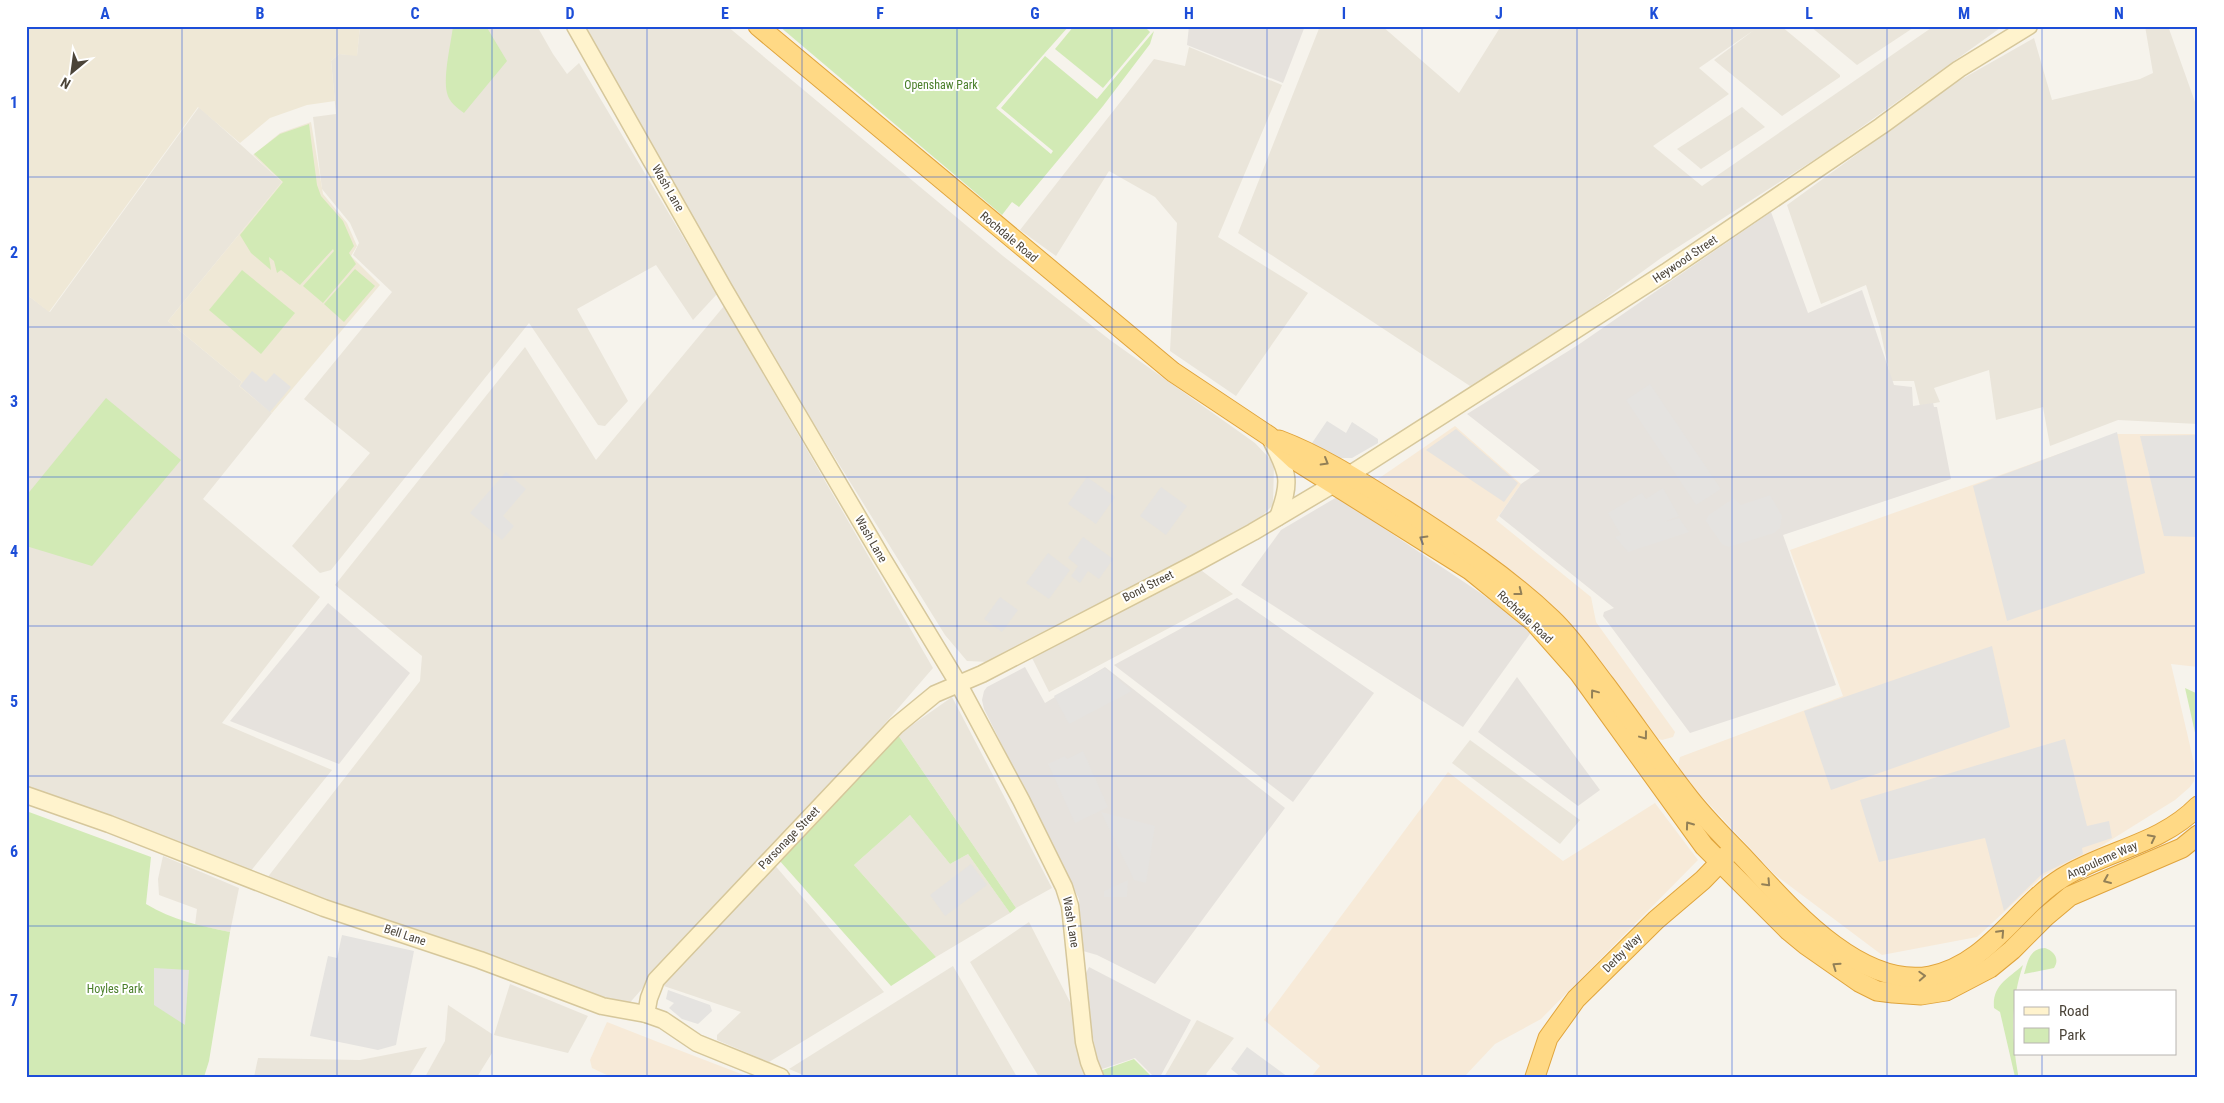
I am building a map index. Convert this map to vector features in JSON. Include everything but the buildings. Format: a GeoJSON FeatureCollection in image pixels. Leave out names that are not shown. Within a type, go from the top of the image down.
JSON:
{"type":"FeatureCollection","features":[{"type":"Feature","properties":{"kind":"highway","name":"Rochdale Road"},"geometry":{"type":"LineString","coordinates":[[758,26],[1173,372],[1269,436],[1302,448],[1342,479],[1470,570],[1534,622],[1574,666],[1704,846],[1806,945],[1858,982],[1877,990],[1921,995],[1946,991],[1971,970]]}},
{"type":"Feature","properties":{"kind":"highway","name":"Rochdale Road"},"geometry":{"type":"LineString","coordinates":[[1342,479],[1427,524],[1496,574],[1555,621],[1584,655],[1709,823],[1800,918],[1856,960],[1885,972],[1910,977],[1971,970]]}},
{"type":"Feature","properties":{"kind":"highway","name":"Angouleme Way"},"geometry":{"type":"LineString","coordinates":[[1971,970],[1995,940],[2030,902],[2063,877],[2102,858],[2140,844],[2168,829],[2198,806]]}},
{"type":"Feature","properties":{"kind":"highway","name":"Angouleme Way"},"geometry":{"type":"LineString","coordinates":[[1971,970],[1990,968],[2070,896],[2182,848],[2198,835]]}},
{"type":"Feature","properties":{"kind":"highway","name":"Derby Way"},"geometry":{"type":"LineString","coordinates":[[1535,1077],[1548,1038],[1576,998],[1656,920],[1720,863],[1733,847]]}},
{"type":"Feature","properties":{"kind":"main road","name":"Wash Lane"},"geometry":{"type":"LineString","coordinates":[[575,26],[724,289],[958,683],[1022,800],[1064,886],[1070,906],[1084,1042],[1088,1062],[1095,1077]]}},
{"type":"Feature","properties":{"kind":"main road","name":"Heywood Street"},"geometry":{"type":"LineString","coordinates":[[1342,479],[1666,272],[1881,126],[1959,69],[2028,26]]}},
{"type":"Feature","properties":{"kind":"main road"},"geometry":{"type":"LineString","coordinates":[[1269,436],[1281,459],[1287,477],[1287,492],[1278,517]]}},
{"type":"Feature","properties":{"kind":"main road","name":"Bond Street"},"geometry":{"type":"LineString","coordinates":[[958,683],[982,674],[1196,563],[1342,479]]}},
{"type":"Feature","properties":{"kind":"main road","name":"Parsonage Street"},"geometry":{"type":"LineString","coordinates":[[646,1014],[649,998],[656,980],[713,917],[896,726],[935,694],[958,683]]}},
{"type":"Feature","properties":{"kind":"main road","name":"Bell Lane"},"geometry":{"type":"LineString","coordinates":[[26,795],[109,824],[316,904],[480,960],[602,1006],[646,1014],[662,1020],[698,1043],[781,1077]]}},
{"type":"Feature","properties":{"kind":"shaded area"},"geometry":{"type":"Polygon","coordinates":[[[26,26],[360,26],[357,56],[339,54],[331,61],[335,101],[307,105],[270,118],[240,143],[198,107],[49,312],[26,294],[26,26]]]}},
{"type":"Feature","properties":{"kind":"shaded area"},"geometry":{"type":"Polygon","coordinates":[[[360,26],[537,26],[567,74],[579,63],[717,294],[693,320],[656,265],[577,309],[628,401],[605,426],[598,425],[529,323],[331,570],[320,573],[292,546],[370,453],[304,399],[392,292],[353,255],[359,243],[350,223],[322,189],[313,117],[336,114],[331,61],[339,54],[357,55],[360,26]]]}},
{"type":"Feature","properties":{"kind":"shaded area"},"geometry":{"type":"Polygon","coordinates":[[[583,26],[727,26],[1003,256],[1110,340],[1255,443],[1274,463],[1273,505],[1256,522],[989,662],[967,661],[945,635],[752,324],[583,26]]]}},
{"type":"Feature","properties":{"kind":"shaded area"},"geometry":{"type":"Polygon","coordinates":[[[1189,26],[1305,26],[1283,83],[1187,45],[1189,26]]]}},
{"type":"Feature","properties":{"kind":"shaded area"},"geometry":{"type":"Polygon","coordinates":[[[1320,26],[1382,26],[1459,93],[1501,26],[1781,26],[1840,75],[1840,77],[1782,116],[1714,60],[1754,30],[1699,68],[1729,94],[1653,146],[1702,186],[1934,26],[2003,26],[1828,151],[1661,258],[1569,325],[1470,386],[1238,233],[1320,26]]]}},
{"type":"Feature","properties":{"kind":"shaded area"},"geometry":{"type":"Polygon","coordinates":[[[1810,26],[1916,26],[1857,65],[1810,26]]]}},
{"type":"Feature","properties":{"kind":"shaded area"},"geometry":{"type":"Polygon","coordinates":[[[2145,26],[2168,26],[2195,102],[2198,118],[2198,424],[2118,420],[2050,446],[2043,407],[1996,420],[1989,370],[1934,388],[1940,402],[1920,406],[1914,381],[1891,381],[1880,329],[1866,285],[1821,304],[1787,205],[1955,83],[2034,38],[2052,100],[2140,79],[2153,73],[2145,26]]]}},
{"type":"Feature","properties":{"kind":"shaded area"},"geometry":{"type":"Polygon","coordinates":[[[1189,47],[1282,85],[1218,237],[1308,293],[1236,396],[1170,351],[1177,223],[1155,197],[1109,171],[1056,256],[1020,230],[1154,59],[1185,66],[1189,47]]]}},
{"type":"Feature","properties":{"kind":"shaded area"},"geometry":{"type":"Polygon","coordinates":[[[199,107],[282,182],[168,321],[242,382],[239,386],[272,413],[203,499],[320,597],[222,723],[332,770],[250,872],[26,788],[26,294],[50,312],[199,107]]]}},
{"type":"Feature","properties":{"kind":"shaded area"},"geometry":{"type":"Polygon","coordinates":[[[1742,107],[1765,127],[1701,169],[1677,149],[1742,107]]]}},
{"type":"Feature","properties":{"kind":"shaded area"},"geometry":{"type":"Polygon","coordinates":[[[311,122],[323,194],[347,223],[357,246],[351,256],[380,285],[272,413],[239,386],[242,382],[168,321],[282,182],[253,155],[280,133],[311,122]]]}},
{"type":"Feature","properties":{"kind":"shaded area"},"geometry":{"type":"Polygon","coordinates":[[[1771,212],[1808,313],[1862,290],[1894,385],[1912,387],[1913,406],[1933,403],[1934,407],[1937,407],[1951,479],[1783,535],[1836,685],[1690,733],[1603,616],[1604,612],[1614,608],[1499,516],[1521,484],[1540,471],[1467,414],[1578,345],[1771,212]]]}},
{"type":"Feature","properties":{"kind":"shaded area"},"geometry":{"type":"Polygon","coordinates":[[[724,306],[933,668],[849,765],[778,838],[766,855],[884,992],[769,1062],[717,1040],[717,1035],[741,1012],[649,981],[626,1007],[267,878],[420,681],[422,656],[335,585],[525,347],[596,460],[724,306]]]}},
{"type":"Feature","properties":{"kind":"shaded area"},"geometry":{"type":"Polygon","coordinates":[[[252,371],[266,382],[274,373],[291,387],[270,412],[240,386],[252,371]]]}},
{"type":"Feature","properties":{"kind":"shaded area"},"geometry":{"type":"Polygon","coordinates":[[[1650,384],[1721,489],[1696,505],[1626,400],[1650,384]]]}},
{"type":"Feature","properties":{"kind":"shaded area"},"geometry":{"type":"Polygon","coordinates":[[[1327,421],[1346,433],[1352,422],[1378,439],[1378,443],[1352,458],[1335,458],[1312,443],[1327,421]]]}},
{"type":"Feature","properties":{"kind":"shaded area"},"geometry":{"type":"Polygon","coordinates":[[[1455,426],[1521,484],[1496,520],[1591,597],[1596,622],[1675,732],[1673,737],[1662,740],[1655,738],[1375,481],[1455,426]]]}},
{"type":"Feature","properties":{"kind":"shaded area"},"geometry":{"type":"Polygon","coordinates":[[[1456,429],[1518,483],[1504,502],[1426,450],[1456,429]]]}},
{"type":"Feature","properties":{"kind":"shaded area"},"geometry":{"type":"Polygon","coordinates":[[[2117,432],[2145,573],[2007,621],[1973,486],[2117,432]]]}},
{"type":"Feature","properties":{"kind":"shaded area"},"geometry":{"type":"Polygon","coordinates":[[[2115,434],[2198,434],[2198,667],[2171,664],[2194,763],[2194,781],[2175,800],[2098,848],[2043,876],[1977,937],[1882,955],[1774,874],[1681,774],[1678,765],[1680,757],[1843,696],[1790,550],[2115,434]]]}},
{"type":"Feature","properties":{"kind":"shaded area"},"geometry":{"type":"Polygon","coordinates":[[[2198,435],[2198,537],[2164,536],[2140,436],[2198,435]]]}},
{"type":"Feature","properties":{"kind":"shaded area"},"geometry":{"type":"Polygon","coordinates":[[[506,472],[526,489],[503,516],[514,526],[502,540],[470,513],[506,472]]]}},
{"type":"Feature","properties":{"kind":"shaded area"},"geometry":{"type":"Polygon","coordinates":[[[1087,477],[1115,497],[1096,524],[1068,504],[1087,477]]]}},
{"type":"Feature","properties":{"kind":"shaded area"},"geometry":{"type":"Polygon","coordinates":[[[1161,487],[1187,506],[1166,535],[1140,516],[1161,487]]]}},
{"type":"Feature","properties":{"kind":"shaded area"},"geometry":{"type":"Polygon","coordinates":[[[1663,488],[1679,516],[1664,522],[1679,518],[1689,532],[1628,552],[1615,537],[1621,535],[1608,513],[1642,493],[1646,499],[1663,488]]]}},
{"type":"Feature","properties":{"kind":"shaded area"},"geometry":{"type":"Polygon","coordinates":[[[1770,495],[1782,516],[1780,528],[1774,533],[1729,547],[1722,544],[1706,521],[1709,515],[1734,498],[1741,505],[1770,495]]]}},
{"type":"Feature","properties":{"kind":"shaded area"},"geometry":{"type":"Polygon","coordinates":[[[1337,497],[1479,592],[1532,631],[1463,727],[1241,585],[1281,530],[1337,497]]]}},
{"type":"Feature","properties":{"kind":"shaded area"},"geometry":{"type":"Polygon","coordinates":[[[1083,537],[1113,559],[1099,579],[1088,571],[1080,583],[1071,576],[1078,566],[1068,558],[1083,537]]]}},
{"type":"Feature","properties":{"kind":"shaded area"},"geometry":{"type":"Polygon","coordinates":[[[1048,553],[1070,570],[1049,599],[1026,583],[1048,553]]]}},
{"type":"Feature","properties":{"kind":"shaded area"},"geometry":{"type":"Polygon","coordinates":[[[1198,568],[1233,594],[1049,692],[1032,658],[1198,568]]]}},
{"type":"Feature","properties":{"kind":"shaded area"},"geometry":{"type":"Polygon","coordinates":[[[1000,597],[1018,610],[1002,632],[984,619],[1000,597]]]}},
{"type":"Feature","properties":{"kind":"shaded area"},"geometry":{"type":"Polygon","coordinates":[[[1237,598],[1374,693],[1293,802],[1114,665],[1237,598]]]}},
{"type":"Feature","properties":{"kind":"shaded area"},"geometry":{"type":"Polygon","coordinates":[[[328,603],[410,673],[339,764],[230,721],[328,603]]]}},
{"type":"Feature","properties":{"kind":"shaded area"},"geometry":{"type":"Polygon","coordinates":[[[1992,646],[2010,727],[1831,790],[1804,711],[1992,646]]]}},
{"type":"Feature","properties":{"kind":"shaded area"},"geometry":{"type":"Polygon","coordinates":[[[1025,667],[1045,703],[1105,667],[1285,808],[1155,984],[1097,955],[1083,951],[1079,899],[984,709],[982,700],[987,687],[1025,667]]]}},
{"type":"Feature","properties":{"kind":"shaded area"},"geometry":{"type":"Polygon","coordinates":[[[1105,668],[1132,691],[1069,724],[1054,696],[1105,668]]]}},
{"type":"Feature","properties":{"kind":"shaded area"},"geometry":{"type":"Polygon","coordinates":[[[1517,677],[1600,790],[1578,806],[1478,732],[1517,677]]]}},
{"type":"Feature","properties":{"kind":"shaded area"},"geometry":{"type":"Polygon","coordinates":[[[952,697],[1052,888],[1016,908],[898,735],[952,697]]]}},
{"type":"Feature","properties":{"kind":"shaded area"},"geometry":{"type":"Polygon","coordinates":[[[2065,739],[2087,826],[2109,821],[2112,838],[2082,848],[2083,854],[2042,874],[2004,911],[1985,838],[1879,862],[1860,800],[2065,739]]]}},
{"type":"Feature","properties":{"kind":"shaded area"},"geometry":{"type":"Polygon","coordinates":[[[1470,740],[1580,820],[1560,844],[1452,763],[1470,740]]]}},
{"type":"Feature","properties":{"kind":"shaded area"},"geometry":{"type":"Polygon","coordinates":[[[1083,751],[1108,807],[1075,823],[1048,764],[1065,756],[1067,759],[1083,751]]]}},
{"type":"Feature","properties":{"kind":"shaded area"},"geometry":{"type":"Polygon","coordinates":[[[1448,772],[1563,861],[1655,803],[1698,860],[1541,1019],[1495,1044],[1464,1077],[1311,1077],[1320,1066],[1264,1020],[1448,772]]]}},
{"type":"Feature","properties":{"kind":"shaded area"},"geometry":{"type":"Polygon","coordinates":[[[1101,812],[1155,826],[1146,883],[1134,880],[1101,812]]]}},
{"type":"Feature","properties":{"kind":"shaded area"},"geometry":{"type":"Polygon","coordinates":[[[910,815],[950,864],[968,854],[1010,913],[936,957],[854,865],[910,815]]]}},
{"type":"Feature","properties":{"kind":"shaded area"},"geometry":{"type":"Polygon","coordinates":[[[163,856],[239,888],[230,932],[195,925],[197,909],[159,895],[158,879],[163,856]]]}},
{"type":"Feature","properties":{"kind":"shaded area"},"geometry":{"type":"Polygon","coordinates":[[[971,864],[987,885],[945,916],[930,895],[971,864]]]}},
{"type":"Feature","properties":{"kind":"shaded area"},"geometry":{"type":"Polygon","coordinates":[[[1128,880],[1127,897],[1104,897],[1104,891],[1128,880]]]}},
{"type":"Feature","properties":{"kind":"shaded area"},"geometry":{"type":"Polygon","coordinates":[[[1029,922],[1071,1004],[1078,1053],[1084,1077],[1039,1077],[970,962],[1029,922]]]}},
{"type":"Feature","properties":{"kind":"shaded area"},"geometry":{"type":"Polygon","coordinates":[[[342,935],[414,951],[396,1045],[378,1050],[310,1036],[328,956],[337,958],[342,935]]]}},
{"type":"Feature","properties":{"kind":"shaded area"},"geometry":{"type":"Polygon","coordinates":[[[953,966],[1017,1077],[808,1077],[789,1069],[953,966]]]}},
{"type":"Feature","properties":{"kind":"shaded area"},"geometry":{"type":"Polygon","coordinates":[[[1089,967],[1191,1020],[1160,1077],[1154,1077],[1135,1058],[1099,1070],[1089,1015],[1085,975],[1089,967]]]}},
{"type":"Feature","properties":{"kind":"shaded area"},"geometry":{"type":"Polygon","coordinates":[[[154,968],[189,970],[185,1025],[154,1005],[154,968]]]}},
{"type":"Feature","properties":{"kind":"shaded area"},"geometry":{"type":"Polygon","coordinates":[[[510,984],[588,1016],[568,1053],[494,1035],[510,984]]]}},
{"type":"Feature","properties":{"kind":"shaded area"},"geometry":{"type":"Polygon","coordinates":[[[668,990],[710,1005],[712,1011],[698,1024],[682,1019],[669,1008],[674,1003],[666,999],[668,990]]]}},
{"type":"Feature","properties":{"kind":"shaded area"},"geometry":{"type":"Polygon","coordinates":[[[448,1005],[492,1034],[492,1053],[477,1077],[425,1077],[445,1041],[448,1005]]]}},
{"type":"Feature","properties":{"kind":"shaded area"},"geometry":{"type":"Polygon","coordinates":[[[1197,1020],[1234,1038],[1206,1074],[1209,1077],[1164,1077],[1197,1020]]]}},
{"type":"Feature","properties":{"kind":"shaded area"},"geometry":{"type":"Polygon","coordinates":[[[607,1022],[749,1077],[611,1077],[592,1068],[590,1060],[607,1022]]]}},
{"type":"Feature","properties":{"kind":"shaded area"},"geometry":{"type":"Polygon","coordinates":[[[427,1047],[409,1077],[254,1077],[258,1058],[360,1060],[427,1047]]]}},
{"type":"Feature","properties":{"kind":"shaded area"},"geometry":{"type":"Polygon","coordinates":[[[1247,1047],[1288,1077],[1241,1077],[1231,1069],[1247,1047]]]}},
{"type":"Feature","properties":{"kind":"green space"},"geometry":{"type":"Polygon","coordinates":[[[453,26],[486,26],[507,61],[464,113],[450,99],[446,86],[453,26]]]}},
{"type":"Feature","properties":{"kind":"green space","name":"Openshaw Park"},"geometry":{"type":"Polygon","coordinates":[[[779,26],[1069,26],[996,108],[1051,154],[1053,151],[1001,108],[1045,56],[1097,99],[1154,31],[1150,44],[1103,106],[1019,207],[1012,202],[1002,215],[779,26]]]}},
{"type":"Feature","properties":{"kind":"green space"},"geometry":{"type":"Polygon","coordinates":[[[1074,26],[1144,26],[1150,32],[1103,88],[1055,49],[1074,26]]]}},
{"type":"Feature","properties":{"kind":"green space"},"geometry":{"type":"Polygon","coordinates":[[[309,124],[317,185],[321,196],[343,221],[354,246],[349,253],[356,264],[323,303],[303,286],[334,251],[333,249],[300,285],[281,270],[277,273],[274,261],[269,257],[271,270],[251,253],[240,235],[283,182],[254,154],[280,134],[309,124]]]}},
{"type":"Feature","properties":{"kind":"green space"},"geometry":{"type":"Polygon","coordinates":[[[355,269],[375,286],[344,322],[324,304],[355,269]]]}},
{"type":"Feature","properties":{"kind":"green space"},"geometry":{"type":"Polygon","coordinates":[[[242,270],[295,313],[261,354],[209,310],[242,270]]]}},
{"type":"Feature","properties":{"kind":"green space"},"geometry":{"type":"Polygon","coordinates":[[[106,398],[181,460],[92,566],[26,546],[26,496],[106,398]]]}},
{"type":"Feature","properties":{"kind":"green space"},"geometry":{"type":"Polygon","coordinates":[[[2185,688],[2198,694],[2198,738],[2196,737],[2185,688]]]}},
{"type":"Feature","properties":{"kind":"green space"},"geometry":{"type":"Polygon","coordinates":[[[898,735],[1016,908],[1010,913],[968,854],[950,864],[910,815],[854,865],[936,957],[891,986],[779,860],[898,735]]]}},
{"type":"Feature","properties":{"kind":"green space","name":"Hoyles Park"},"geometry":{"type":"Polygon","coordinates":[[[29,812],[151,857],[146,904],[156,910],[197,925],[230,932],[209,1061],[204,1077],[26,1077],[26,823],[29,812]]]}},
{"type":"Feature","properties":{"kind":"green space"},"geometry":{"type":"Polygon","coordinates":[[[2045,948],[2055,956],[2056,965],[2054,968],[2024,974],[2032,953],[2045,948]]]}},
{"type":"Feature","properties":{"kind":"green space"},"geometry":{"type":"Polygon","coordinates":[[[2023,965],[2016,990],[2014,990],[2014,1056],[2018,1077],[2015,1077],[2000,1012],[1994,1008],[1994,1000],[2002,983],[2023,965]]]}},
{"type":"Feature","properties":{"kind":"green space"},"geometry":{"type":"Polygon","coordinates":[[[1134,1059],[1152,1077],[1103,1077],[1100,1071],[1134,1059]]]}}]}
